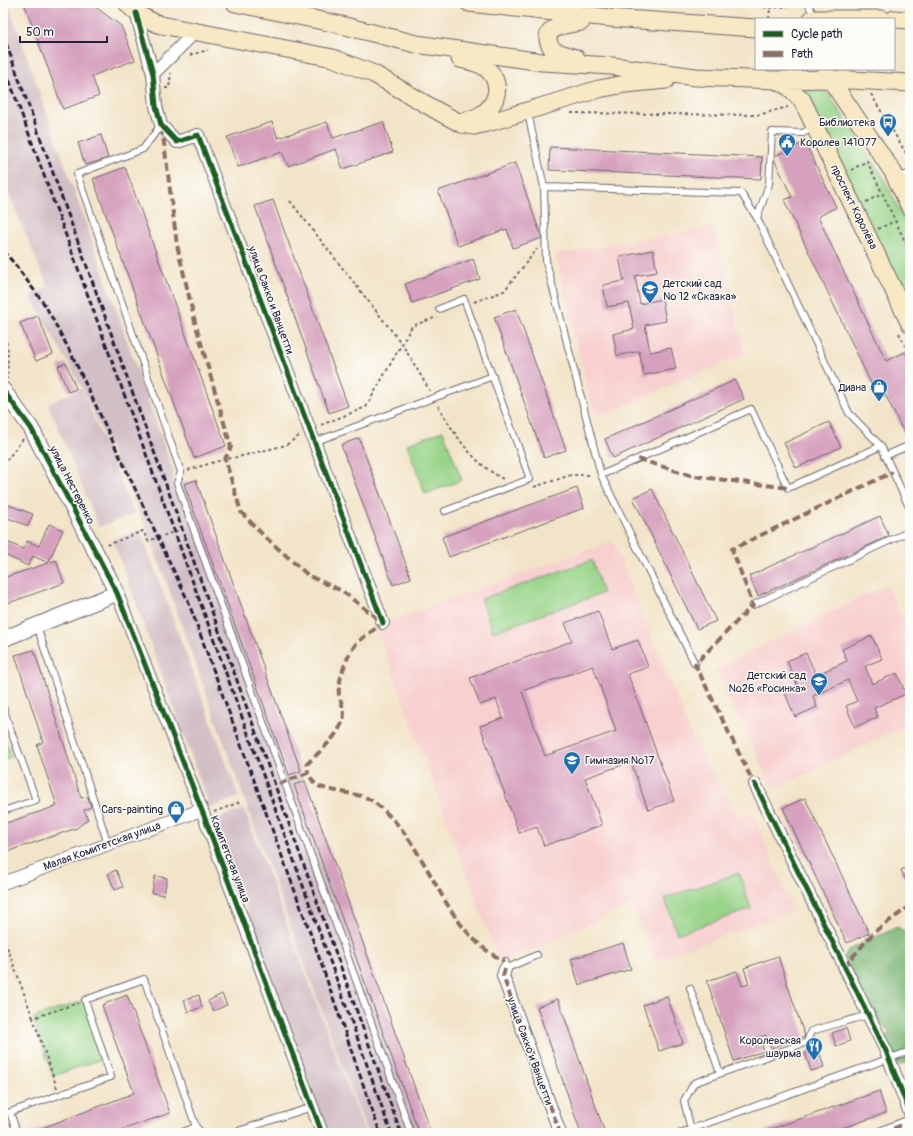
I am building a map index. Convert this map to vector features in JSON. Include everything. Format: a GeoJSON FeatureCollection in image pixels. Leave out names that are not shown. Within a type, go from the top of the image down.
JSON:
{"type":"FeatureCollection","features":[{"type":"Feature","properties":{"kind":"main road"},"geometry":{"type":"LineString","coordinates":[[236,3],[321,21],[416,44],[542,62],[612,66],[696,77],[775,80],[827,74],[862,81],[910,83]]}},
{"type":"Feature","properties":{"kind":"main road"},"geometry":{"type":"LineString","coordinates":[[468,3],[561,14],[755,28]]}},
{"type":"Feature","properties":{"kind":"main road"},"geometry":{"type":"LineString","coordinates":[[530,3],[561,14]]}},
{"type":"Feature","properties":{"kind":"main road"},"geometry":{"type":"LineString","coordinates":[[131,8],[148,21],[161,25],[318,55],[346,63],[374,74],[462,124],[474,126],[599,89],[696,77]]}},
{"type":"Feature","properties":{"kind":"main road"},"geometry":{"type":"LineString","coordinates":[[610,18],[560,24],[550,31],[549,42],[554,51],[559,53],[612,66]]}},
{"type":"Feature","properties":{"kind":"main road"},"geometry":{"type":"LineString","coordinates":[[895,19],[910,20]]}},
{"type":"Feature","properties":{"kind":"main road"},"geometry":{"type":"LineString","coordinates":[[416,44],[443,55],[479,64],[490,72],[494,78],[496,95],[490,109],[476,118],[456,120]]}},
{"type":"Feature","properties":{"kind":"main road"},"geometry":{"type":"LineString","coordinates":[[827,74],[903,176],[910,207]]}},
{"type":"Feature","properties":{"kind":"main road","name":"проспект Королёва"},"geometry":{"type":"LineString","coordinates":[[775,80],[797,94],[815,127],[910,324]]}},
{"type":"Feature","properties":{"kind":"street"},"geometry":{"type":"LineString","coordinates":[[131,8],[153,74],[154,88],[162,125]]}},
{"type":"Feature","properties":{"kind":"street"},"geometry":{"type":"LineString","coordinates":[[153,74],[195,32]]}},
{"type":"Feature","properties":{"kind":"street","name":"улица Сакко и Ванцетти"},"geometry":{"type":"LineString","coordinates":[[162,125],[178,142],[198,135],[383,623]]}},
{"type":"Feature","properties":{"kind":"street","name":"улица Нестеренко"},"geometry":{"type":"LineString","coordinates":[[4,391],[31,428],[117,593]]}},
{"type":"Feature","properties":{"kind":"street"},"geometry":{"type":"LineString","coordinates":[[3,639],[117,593]]}},
{"type":"Feature","properties":{"kind":"street","name":"Комитетская улица"},"geometry":{"type":"LineString","coordinates":[[117,593],[205,812],[322,1133]]}},
{"type":"Feature","properties":{"kind":"street"},"geometry":{"type":"LineString","coordinates":[[755,784],[889,1059],[910,1113]]}},
{"type":"Feature","properties":{"kind":"street","name":"Малая Комитетская улица"},"geometry":{"type":"LineString","coordinates":[[3,883],[108,844],[205,812]]}},
{"type":"Feature","properties":{"kind":"street","name":"улица Сакко и Ванцетти"},"geometry":{"type":"LineString","coordinates":[[505,965],[504,976],[560,1133]]}},
{"type":"Feature","properties":{"kind":"street"},"geometry":{"type":"LineString","coordinates":[[882,1133],[910,1122]]}},
{"type":"Feature","properties":{"kind":"lane"},"geometry":{"type":"LineString","coordinates":[[808,3],[813,18]]}},
{"type":"Feature","properties":{"kind":"lane"},"geometry":{"type":"LineString","coordinates":[[528,111],[544,187],[544,240],[546,260],[601,475],[695,664]]}},
{"type":"Feature","properties":{"kind":"lane"},"geometry":{"type":"LineString","coordinates":[[162,125],[143,149],[77,174],[181,472],[178,483],[192,525],[411,1133]]}},
{"type":"Feature","properties":{"kind":"lane"},"geometry":{"type":"LineString","coordinates":[[757,218],[769,184],[772,132],[803,133],[815,127]]}},
{"type":"Feature","properties":{"kind":"lane"},"geometry":{"type":"LineString","coordinates":[[544,187],[741,193],[757,218],[849,413],[880,446],[910,509]]}},
{"type":"Feature","properties":{"kind":"lane"},"geometry":{"type":"LineString","coordinates":[[439,312],[464,299],[530,479],[445,511]]}},
{"type":"Feature","properties":{"kind":"lane"},"geometry":{"type":"LineString","coordinates":[[314,442],[493,376]]}},
{"type":"Feature","properties":{"kind":"lane"},"geometry":{"type":"LineString","coordinates":[[601,475],[751,409],[788,488],[880,446]]}},
{"type":"Feature","properties":{"kind":"lane"},"geometry":{"type":"LineString","coordinates":[[885,456],[910,445]]}},
{"type":"Feature","properties":{"kind":"lane"},"geometry":{"type":"LineString","coordinates":[[753,605],[910,531]]}},
{"type":"Feature","properties":{"kind":"lane"},"geometry":{"type":"LineString","coordinates":[[37,626],[108,844]]}},
{"type":"Feature","properties":{"kind":"lane"},"geometry":{"type":"LineString","coordinates":[[3,707],[6,723],[36,800],[3,811]]}},
{"type":"Feature","properties":{"kind":"lane"},"geometry":{"type":"LineString","coordinates":[[505,965],[537,955]]}},
{"type":"Feature","properties":{"kind":"lane"},"geometry":{"type":"LineString","coordinates":[[17,1133],[10,1112],[111,1077],[85,1000],[144,979],[196,1128],[202,1133]]}},
{"type":"Feature","properties":{"kind":"lane"},"geometry":{"type":"LineString","coordinates":[[690,988],[720,1074]]}},
{"type":"Feature","properties":{"kind":"lane"},"geometry":{"type":"LineString","coordinates":[[691,1130],[684,1101],[694,1083],[807,1042],[811,1031],[868,1015]]}},
{"type":"Feature","properties":{"kind":"lane"},"geometry":{"type":"LineString","coordinates":[[680,1133],[910,1051]]}},
{"type":"Feature","properties":{"kind":"lane"},"geometry":{"type":"LineString","coordinates":[[232,1133],[312,1107]]}},
{"type":"Feature","properties":{"kind":"lane"},"geometry":{"type":"LineString","coordinates":[[180,1133],[196,1128]]}},
{"type":"Feature","properties":{"kind":"path"},"geometry":{"type":"LineString","coordinates":[[769,18],[770,8]]}},
{"type":"Feature","properties":{"kind":"path"},"geometry":{"type":"LineString","coordinates":[[184,58],[193,53],[214,49]]}},
{"type":"Feature","properties":{"kind":"path"},"geometry":{"type":"LineString","coordinates":[[154,88],[169,88],[169,80],[174,67]]}},
{"type":"Feature","properties":{"kind":"path"},"geometry":{"type":"LineString","coordinates":[[862,81],[910,160]]}},
{"type":"Feature","properties":{"kind":"path"},"geometry":{"type":"LineString","coordinates":[[566,113],[758,115],[790,106]]}},
{"type":"Feature","properties":{"kind":"path"},"geometry":{"type":"LineString","coordinates":[[839,176],[867,161],[910,252]]}},
{"type":"Feature","properties":{"kind":"path"},"geometry":{"type":"LineString","coordinates":[[865,203],[882,194]]}},
{"type":"Feature","properties":{"kind":"path"},"geometry":{"type":"LineString","coordinates":[[290,201],[402,344],[460,442],[489,471],[525,490],[571,475],[601,475]]}},
{"type":"Feature","properties":{"kind":"path"},"geometry":{"type":"LineString","coordinates":[[877,229],[895,221]]}},
{"type":"Feature","properties":{"kind":"path"},"geometry":{"type":"LineString","coordinates":[[466,305],[504,291],[544,240]]}},
{"type":"Feature","properties":{"kind":"path"},"geometry":{"type":"LineString","coordinates":[[181,472],[225,458],[238,458],[286,445],[309,429],[366,407],[412,326],[439,312]]}},
{"type":"Feature","properties":{"kind":"path"},"geometry":{"type":"LineString","coordinates":[[3,324],[8,351],[4,391]]}},
{"type":"Feature","properties":{"kind":"path"},"geometry":{"type":"LineString","coordinates":[[3,465],[31,428]]}},
{"type":"Feature","properties":{"kind":"path"},"geometry":{"type":"LineString","coordinates":[[94,549],[143,531],[148,541],[192,525]]}},
{"type":"Feature","properties":{"kind":"path"},"geometry":{"type":"LineString","coordinates":[[205,812],[240,802]]}},
{"type":"Feature","properties":{"kind":"path"},"geometry":{"type":"LineString","coordinates":[[3,936],[59,1095]]}},
{"type":"Feature","properties":{"kind":"path"},"geometry":{"type":"LineString","coordinates":[[33,1018],[85,1000]]}},
{"type":"Feature","properties":{"kind":"shaded area"},"geometry":{"type":"Polygon","coordinates":[[[3,3],[8,3],[173,471],[173,485],[196,480],[431,1133],[367,1133],[268,865],[149,534],[81,386],[30,296],[48,287],[3,180],[3,3]]]}},
{"type":"Feature","properties":{"kind":"shaded area","name":"Детский сад № 12 «Сказка»"},"geometry":{"type":"Polygon","coordinates":[[[714,227],[745,354],[595,417],[555,254],[714,227]]]}},
{"type":"Feature","properties":{"kind":"shaded area"},"geometry":{"type":"Polygon","coordinates":[[[81,388],[134,514],[99,527],[48,404],[81,388]]]}},
{"type":"Feature","properties":{"kind":"shaded area"},"geometry":{"type":"Polygon","coordinates":[[[140,530],[239,797],[210,808],[113,540],[140,530]]]}},
{"type":"Feature","properties":{"kind":"shaded area","name":"Гимназия №17"},"geometry":{"type":"Polygon","coordinates":[[[613,541],[692,737],[738,818],[752,812],[793,911],[654,961],[631,904],[542,946],[499,963],[376,626],[613,541]]]}},
{"type":"Feature","properties":{"kind":"shaded area","name":"Детский сад №26 «Росинка»"},"geometry":{"type":"Polygon","coordinates":[[[886,585],[910,633],[910,723],[774,790],[715,669],[886,585]]]}},
{"type":"Feature","properties":{"kind":"shaded area"},"geometry":{"type":"Polygon","coordinates":[[[244,809],[365,1133],[327,1133],[215,819],[244,809]]]}},
{"type":"Feature","properties":{"kind":"green space"},"geometry":{"type":"Polygon","coordinates":[[[815,87],[825,89],[881,173],[910,232],[910,314],[807,99],[806,89],[815,87]]]}},
{"type":"Feature","properties":{"kind":"green space"},"geometry":{"type":"Polygon","coordinates":[[[443,431],[462,480],[425,494],[407,444],[443,431]]]}},
{"type":"Feature","properties":{"kind":"green space"},"geometry":{"type":"Polygon","coordinates":[[[592,560],[603,593],[493,632],[481,599],[592,560]]]}},
{"type":"Feature","properties":{"kind":"green space"},"geometry":{"type":"Polygon","coordinates":[[[3,734],[11,757],[3,760],[3,734]]]}},
{"type":"Feature","properties":{"kind":"green space"},"geometry":{"type":"Polygon","coordinates":[[[739,873],[751,909],[677,934],[665,898],[739,873]]]}},
{"type":"Feature","properties":{"kind":"green space"},"geometry":{"type":"Polygon","coordinates":[[[897,927],[910,934],[910,1061],[898,1065],[889,1062],[882,1049],[889,1031],[849,990],[838,971],[848,950],[897,927]]]}},
{"type":"Feature","properties":{"kind":"green space"},"geometry":{"type":"Polygon","coordinates":[[[85,1000],[105,1058],[53,1076],[33,1018],[85,1000]]]}},
{"type":"Feature","properties":{"kind":"building"},"geometry":{"type":"Polygon","coordinates":[[[24,3],[90,3],[121,26],[135,60],[92,76],[99,96],[63,109],[24,3]]]}},
{"type":"Feature","properties":{"kind":"building"},"geometry":{"type":"Polygon","coordinates":[[[272,122],[278,138],[327,122],[333,138],[383,122],[393,152],[343,169],[336,149],[288,166],[282,152],[238,167],[227,137],[272,122]]]}},
{"type":"Feature","properties":{"kind":"building"},"geometry":{"type":"Polygon","coordinates":[[[101,135],[108,158],[85,165],[78,143],[101,135]]]}},
{"type":"Feature","properties":{"kind":"building"},"geometry":{"type":"Polygon","coordinates":[[[805,142],[836,207],[818,217],[886,361],[905,352],[910,362],[910,430],[904,433],[885,394],[878,398],[784,200],[792,197],[773,157],[805,142]]]}},
{"type":"Feature","properties":{"kind":"building"},"geometry":{"type":"Polygon","coordinates":[[[550,147],[762,157],[761,179],[549,170],[550,147]]]}},
{"type":"Feature","properties":{"kind":"building"},"geometry":{"type":"Polygon","coordinates":[[[515,163],[542,238],[513,248],[507,229],[458,246],[438,191],[515,163]]]}},
{"type":"Feature","properties":{"kind":"building"},"geometry":{"type":"Polygon","coordinates":[[[125,167],[226,446],[194,458],[93,179],[125,167]]]}},
{"type":"Feature","properties":{"kind":"building"},"geometry":{"type":"Polygon","coordinates":[[[273,200],[348,406],[329,413],[255,206],[273,200]]]}},
{"type":"Feature","properties":{"kind":"building"},"geometry":{"type":"Polygon","coordinates":[[[653,250],[657,272],[635,276],[640,304],[662,299],[666,321],[645,325],[650,352],[671,348],[676,369],[644,375],[639,351],[617,356],[613,334],[634,329],[629,303],[607,307],[603,285],[624,281],[619,257],[653,250]]]}},
{"type":"Feature","properties":{"kind":"building"},"geometry":{"type":"Polygon","coordinates":[[[473,259],[480,279],[412,303],[405,284],[473,259]]]}},
{"type":"Feature","properties":{"kind":"building"},"geometry":{"type":"Polygon","coordinates":[[[516,309],[566,450],[544,458],[494,317],[516,309]]]}},
{"type":"Feature","properties":{"kind":"building"},"geometry":{"type":"Polygon","coordinates":[[[38,316],[53,354],[36,361],[20,323],[38,316]]]}},
{"type":"Feature","properties":{"kind":"building"},"geometry":{"type":"Polygon","coordinates":[[[66,363],[76,389],[68,392],[58,366],[66,363]]]}},
{"type":"Feature","properties":{"kind":"building"},"geometry":{"type":"Polygon","coordinates":[[[735,380],[744,399],[613,458],[605,439],[735,380]]]}},
{"type":"Feature","properties":{"kind":"building"},"geometry":{"type":"Polygon","coordinates":[[[829,422],[841,447],[796,468],[784,443],[829,422]]]}},
{"type":"Feature","properties":{"kind":"building"},"geometry":{"type":"Polygon","coordinates":[[[359,438],[411,578],[393,585],[341,445],[359,438]]]}},
{"type":"Feature","properties":{"kind":"building"},"geometry":{"type":"Polygon","coordinates":[[[196,480],[301,771],[289,775],[184,484],[196,480]]]}},
{"type":"Feature","properties":{"kind":"building"},"geometry":{"type":"Polygon","coordinates":[[[577,488],[584,508],[449,557],[442,537],[577,488]]]}},
{"type":"Feature","properties":{"kind":"building"},"geometry":{"type":"Polygon","coordinates":[[[652,489],[716,621],[697,629],[633,498],[652,489]]]}},
{"type":"Feature","properties":{"kind":"building"},"geometry":{"type":"Polygon","coordinates":[[[3,503],[33,514],[28,526],[3,516],[3,503]]]}},
{"type":"Feature","properties":{"kind":"building"},"geometry":{"type":"Polygon","coordinates":[[[880,516],[889,536],[758,596],[749,576],[880,516]]]}},
{"type":"Feature","properties":{"kind":"building"},"geometry":{"type":"Polygon","coordinates":[[[49,524],[63,530],[48,563],[33,556],[28,566],[5,555],[3,559],[3,540],[23,549],[27,541],[39,546],[49,524]]]}},
{"type":"Feature","properties":{"kind":"building"},"geometry":{"type":"Polygon","coordinates":[[[56,560],[64,583],[3,605],[3,578],[56,560]]]}},
{"type":"Feature","properties":{"kind":"building"},"geometry":{"type":"Polygon","coordinates":[[[598,611],[612,649],[638,640],[648,667],[628,674],[674,801],[648,810],[631,762],[585,778],[602,825],[544,846],[537,827],[519,833],[480,726],[503,718],[496,699],[480,705],[470,678],[572,641],[565,623],[598,611]],[[593,666],[522,691],[545,756],[616,731],[593,666]]]}},
{"type":"Feature","properties":{"kind":"building"},"geometry":{"type":"Polygon","coordinates":[[[872,636],[882,659],[865,666],[872,684],[897,673],[906,694],[874,708],[878,717],[855,727],[846,706],[857,701],[848,680],[813,696],[817,707],[795,717],[785,693],[798,687],[787,661],[806,653],[816,675],[847,661],[842,649],[872,636]]]}},
{"type":"Feature","properties":{"kind":"building"},"geometry":{"type":"Polygon","coordinates":[[[34,650],[81,798],[88,797],[91,807],[84,810],[88,819],[77,828],[3,853],[3,824],[57,806],[37,745],[43,742],[15,655],[34,650]]]}},
{"type":"Feature","properties":{"kind":"building"},"geometry":{"type":"Polygon","coordinates":[[[305,781],[431,1133],[419,1133],[294,785],[305,781]]]}},
{"type":"Feature","properties":{"kind":"building"},"geometry":{"type":"Polygon","coordinates":[[[805,798],[869,933],[847,943],[783,808],[805,798]]]}},
{"type":"Feature","properties":{"kind":"building"},"geometry":{"type":"Polygon","coordinates":[[[910,866],[910,889],[901,870],[910,866]]]}},
{"type":"Feature","properties":{"kind":"building"},"geometry":{"type":"Polygon","coordinates":[[[116,870],[123,887],[115,890],[108,874],[116,870]]]}},
{"type":"Feature","properties":{"kind":"building"},"geometry":{"type":"Polygon","coordinates":[[[155,876],[167,878],[164,895],[152,893],[155,876]]]}},
{"type":"Feature","properties":{"kind":"building"},"geometry":{"type":"Polygon","coordinates":[[[623,943],[631,969],[579,985],[571,959],[623,943]]]}},
{"type":"Feature","properties":{"kind":"building"},"geometry":{"type":"Polygon","coordinates":[[[778,956],[805,1037],[771,1048],[766,1035],[759,1037],[764,1051],[734,1061],[707,981],[737,971],[742,986],[749,984],[744,968],[778,956]]]}},
{"type":"Feature","properties":{"kind":"building"},"geometry":{"type":"Polygon","coordinates":[[[222,994],[227,1005],[213,1011],[208,1001],[222,994]]]}},
{"type":"Feature","properties":{"kind":"building"},"geometry":{"type":"Polygon","coordinates":[[[127,995],[170,1113],[113,1133],[29,1133],[134,1093],[102,1005],[127,995]]]}},
{"type":"Feature","properties":{"kind":"building"},"geometry":{"type":"Polygon","coordinates":[[[199,995],[202,1007],[188,1012],[184,1000],[199,995]]]}},
{"type":"Feature","properties":{"kind":"building"},"geometry":{"type":"Polygon","coordinates":[[[667,996],[683,1043],[659,1051],[643,1005],[667,996]]]}},
{"type":"Feature","properties":{"kind":"building"},"geometry":{"type":"Polygon","coordinates":[[[558,999],[605,1133],[581,1133],[537,1007],[558,999]]]}},
{"type":"Feature","properties":{"kind":"building"},"geometry":{"type":"Polygon","coordinates":[[[846,1028],[850,1041],[836,1046],[832,1033],[846,1028]]]}},
{"type":"Feature","properties":{"kind":"building"},"geometry":{"type":"Polygon","coordinates":[[[818,1048],[824,1067],[811,1071],[805,1053],[818,1048]]]}},
{"type":"Feature","properties":{"kind":"building"},"geometry":{"type":"Polygon","coordinates":[[[879,1091],[886,1113],[828,1133],[760,1133],[879,1091]]]}},
{"type":"Feature","properties":{"kind":"railway"},"geometry":{"type":"LineString","coordinates":[[3,35],[401,1133]]}},
{"type":"Feature","properties":{"kind":"railway"},"geometry":{"type":"LineString","coordinates":[[3,63],[247,731],[391,1133]]}},
{"type":"Feature","properties":{"kind":"railway"},"geometry":{"type":"LineString","coordinates":[[3,251],[14,263],[45,305],[72,355],[188,601],[314,943],[380,1133]]}},
{"type":"Feature","properties":{"kind":"marked path"},"geometry":{"type":"LineString","coordinates":[[162,127],[177,245],[195,322],[231,447],[225,459],[241,512],[263,535],[309,576],[342,591],[383,623],[358,642],[347,659],[341,675],[339,689],[344,717],[343,721],[330,741],[307,764],[308,773]]}},
{"type":"Feature","properties":{"kind":"marked path"},"geometry":{"type":"LineString","coordinates":[[638,459],[693,476],[788,488]]}},
{"type":"Feature","properties":{"kind":"marked path"},"geometry":{"type":"LineString","coordinates":[[756,788],[695,664],[753,605],[732,549],[893,472]]}},
{"type":"Feature","properties":{"kind":"marked path"},"geometry":{"type":"LineString","coordinates":[[279,784],[308,773],[314,783],[321,787],[362,796],[374,802],[394,821],[410,841],[456,918],[470,935],[486,950],[505,961]]}},
{"type":"Feature","properties":{"kind":"marked path"},"geometry":{"type":"LineString","coordinates":[[844,967],[874,932],[910,906]]}},
{"type":"Feature","properties":{"kind":"marked path"},"geometry":{"type":"LineString","coordinates":[[505,969],[503,976],[560,1133]]}},
{"type":"Feature","properties":{"kind":"marked path"},"geometry":{"type":"LineString","coordinates":[[882,1133],[910,1122]]}},
{"type":"Feature","properties":{"kind":"cycle path"},"geometry":{"type":"LineString","coordinates":[[136,13],[153,74],[156,106],[161,125],[177,142],[198,135],[383,623]]}},
{"type":"Feature","properties":{"kind":"cycle path"},"geometry":{"type":"LineString","coordinates":[[3,390],[31,428],[117,593],[204,816],[322,1133]]}},
{"type":"Feature","properties":{"kind":"cycle path"},"geometry":{"type":"LineString","coordinates":[[755,784],[886,1051],[910,1113]]}},
{"type":"Feature","properties":{"kind":"place","name":"Библиотека"},"geometry":{"type":"Point","coordinates":[888,137]}},
{"type":"Feature","properties":{"kind":"place","name":"Королев 141077"},"geometry":{"type":"Point","coordinates":[787,157]}},
{"type":"Feature","properties":{"kind":"place","name":"Детский сад № 12 «Сказка»"},"geometry":{"type":"Point","coordinates":[650,304]}},
{"type":"Feature","properties":{"kind":"place","name":"Диана"},"geometry":{"type":"Point","coordinates":[879,402]}},
{"type":"Feature","properties":{"kind":"place","name":"Детский сад №26 «Росинка»"},"geometry":{"type":"Point","coordinates":[819,696]}},
{"type":"Feature","properties":{"kind":"place","name":"Гимназия №17"},"geometry":{"type":"Point","coordinates":[572,775]}},
{"type":"Feature","properties":{"kind":"place","name":"Cars-painting"},"geometry":{"type":"Point","coordinates":[176,824]}},
{"type":"Feature","properties":{"kind":"place","name":"Королевская шаурма"},"geometry":{"type":"Point","coordinates":[814,1061]}}]}
